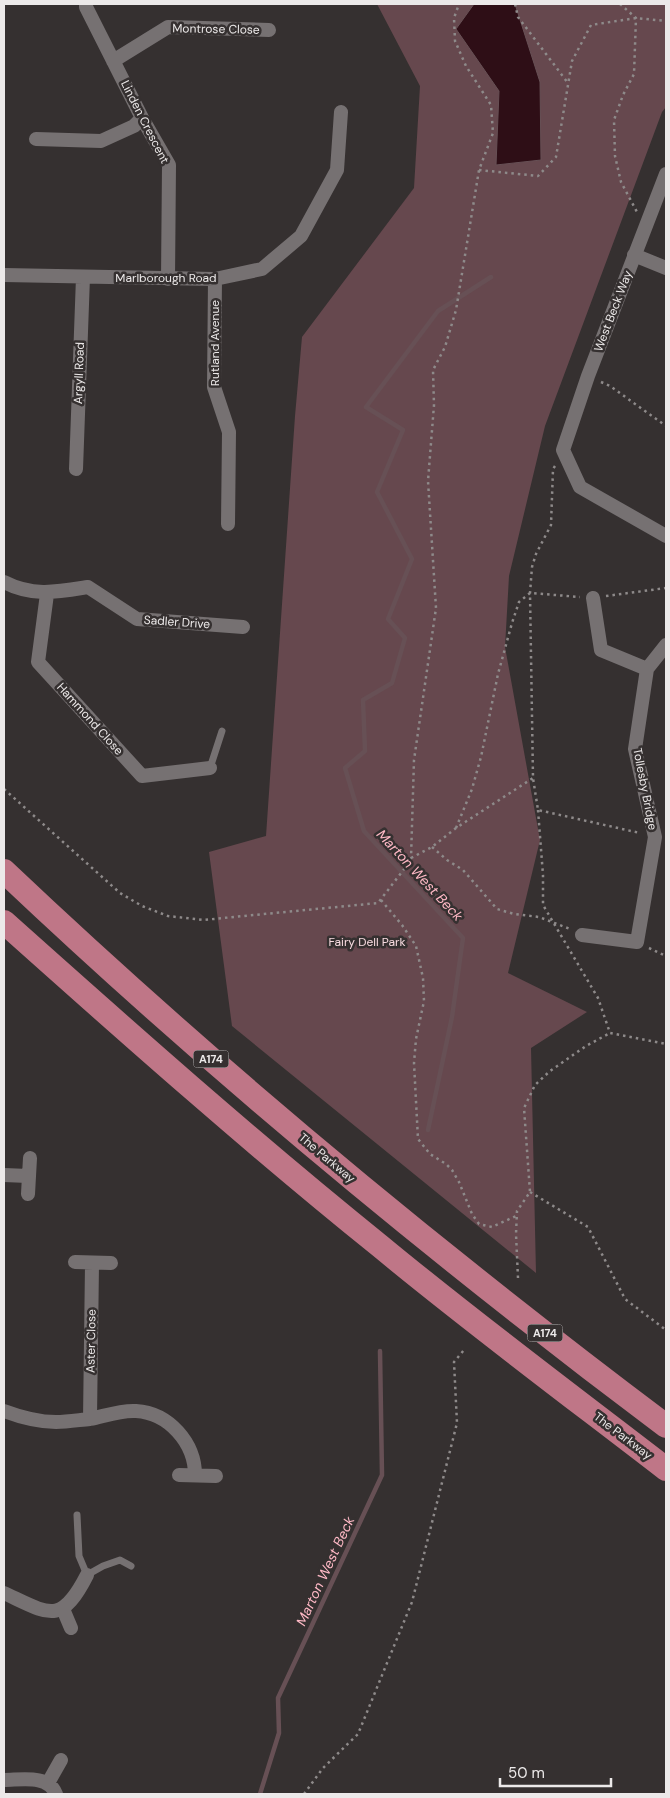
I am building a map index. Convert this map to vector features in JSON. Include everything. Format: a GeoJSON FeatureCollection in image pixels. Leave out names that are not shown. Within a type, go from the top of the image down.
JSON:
{"type":"FeatureCollection","features":[{"type":"Feature","properties":{"kind":"highway","name":"The Parkway"},"geometry":{"type":"LineString","coordinates":[[4,871],[140,997],[280,1118],[432,1245],[560,1346],[666,1426]]}},
{"type":"Feature","properties":{"kind":"highway","name":"The Parkway"},"geometry":{"type":"LineString","coordinates":[[4,922],[247,1136],[380,1246],[486,1331],[666,1469]]}},
{"type":"Feature","properties":{"kind":"street","name":"Linden Crescent"},"geometry":{"type":"LineString","coordinates":[[86,4],[142,118],[168,165],[168,279]]}},
{"type":"Feature","properties":{"kind":"street","name":"Montrose Close"},"geometry":{"type":"LineString","coordinates":[[113,60],[168,28],[268,30]]}},
{"type":"Feature","properties":{"kind":"street","name":"Marlborough Road"},"geometry":{"type":"LineString","coordinates":[[4,275],[215,279],[262,269],[301,236],[337,170],[341,112]]}},
{"type":"Feature","properties":{"kind":"street"},"geometry":{"type":"LineString","coordinates":[[36,138],[101,141],[134,126],[142,118]]}},
{"type":"Feature","properties":{"kind":"street","name":"West Beck Way"},"geometry":{"type":"LineString","coordinates":[[563,450],[588,376],[666,174]]}},
{"type":"Feature","properties":{"kind":"street"},"geometry":{"type":"LineString","coordinates":[[634,255],[666,268]]}},
{"type":"Feature","properties":{"kind":"street","name":"Argyll Road"},"geometry":{"type":"LineString","coordinates":[[76,469],[83,277]]}},
{"type":"Feature","properties":{"kind":"street","name":"Rutland Avenue"},"geometry":{"type":"LineString","coordinates":[[215,279],[214,387],[229,432],[228,524]]}},
{"type":"Feature","properties":{"kind":"street"},"geometry":{"type":"LineString","coordinates":[[563,450],[580,487],[666,536]]}},
{"type":"Feature","properties":{"kind":"street","name":"Sadler Drive"},"geometry":{"type":"LineString","coordinates":[[4,582],[17,589],[47,594],[88,587],[138,619],[243,627]]}},
{"type":"Feature","properties":{"kind":"street","name":"Hammond Close"},"geometry":{"type":"LineString","coordinates":[[47,594],[38,662],[142,776],[210,768]]}},
{"type":"Feature","properties":{"kind":"street"},"geometry":{"type":"LineString","coordinates":[[593,598],[601,650],[647,670]]}},
{"type":"Feature","properties":{"kind":"street","name":"Tollesby Bridge"},"geometry":{"type":"LineString","coordinates":[[637,942],[655,837],[635,749],[647,670],[666,645]]}},
{"type":"Feature","properties":{"kind":"street"},"geometry":{"type":"LineString","coordinates":[[582,935],[637,942]]}},
{"type":"Feature","properties":{"kind":"street"},"geometry":{"type":"LineString","coordinates":[[28,1194],[30,1158]]}},
{"type":"Feature","properties":{"kind":"street"},"geometry":{"type":"LineString","coordinates":[[4,1175],[28,1176]]}},
{"type":"Feature","properties":{"kind":"street"},"geometry":{"type":"LineString","coordinates":[[75,1262],[111,1264]]}},
{"type":"Feature","properties":{"kind":"street","name":"Aster Close"},"geometry":{"type":"LineString","coordinates":[[90,1419],[92,1264]]}},
{"type":"Feature","properties":{"kind":"street"},"geometry":{"type":"LineString","coordinates":[[4,1411],[23,1418],[54,1422],[90,1419],[136,1411],[150,1415],[164,1421],[185,1439],[195,1463],[195,1475]]}},
{"type":"Feature","properties":{"kind":"street"},"geometry":{"type":"LineString","coordinates":[[179,1475],[216,1476]]}},
{"type":"Feature","properties":{"kind":"street"},"geometry":{"type":"LineString","coordinates":[[4,1593],[40,1610],[53,1611],[63,1609],[77,1594],[87,1575]]}},
{"type":"Feature","properties":{"kind":"street"},"geometry":{"type":"LineString","coordinates":[[63,1609],[71,1628]]}},
{"type":"Feature","properties":{"kind":"street"},"geometry":{"type":"LineString","coordinates":[[4,1780],[40,1780],[52,1789],[61,1760]]}},
{"type":"Feature","properties":{"kind":"lane"},"geometry":{"type":"LineString","coordinates":[[210,768],[222,731]]}},
{"type":"Feature","properties":{"kind":"lane"},"geometry":{"type":"LineString","coordinates":[[77,1515],[79,1556],[87,1575],[102,1566],[120,1560],[131,1566]]}},
{"type":"Feature","properties":{"kind":"path"},"geometry":{"type":"LineString","coordinates":[[4,789],[120,893],[142,906],[168,916],[203,920],[378,904],[408,864],[411,858],[414,760],[436,608],[428,481],[434,405],[433,370],[446,347],[456,310],[479,170],[493,133],[490,104],[466,66],[455,41],[454,18],[459,4]]}},
{"type":"Feature","properties":{"kind":"path"},"geometry":{"type":"LineString","coordinates":[[514,4],[518,17],[568,83]]}},
{"type":"Feature","properties":{"kind":"path"},"geometry":{"type":"LineString","coordinates":[[620,4],[636,18]]}},
{"type":"Feature","properties":{"kind":"path"},"geometry":{"type":"LineString","coordinates":[[479,170],[538,176],[556,157],[572,62],[591,25],[636,18],[666,21]]}},
{"type":"Feature","properties":{"kind":"path"},"geometry":{"type":"LineString","coordinates":[[636,18],[634,74],[614,120],[615,156],[621,182],[645,226]]}},
{"type":"Feature","properties":{"kind":"path"},"geometry":{"type":"LineString","coordinates":[[588,376],[610,386],[666,426]]}},
{"type":"Feature","properties":{"kind":"path"},"geometry":{"type":"LineString","coordinates":[[563,450],[553,469],[551,525],[536,554],[532,567],[530,593],[533,778],[538,810],[543,875],[543,905],[598,998],[610,1033]]}},
{"type":"Feature","properties":{"kind":"path"},"geometry":{"type":"LineString","coordinates":[[456,828],[472,789],[479,765],[498,674],[512,623],[519,602],[530,593]]}},
{"type":"Feature","properties":{"kind":"path"},"geometry":{"type":"LineString","coordinates":[[411,858],[432,847],[456,828],[533,778]]}},
{"type":"Feature","properties":{"kind":"path"},"geometry":{"type":"LineString","coordinates":[[538,810],[655,837]]}},
{"type":"Feature","properties":{"kind":"path"},"geometry":{"type":"LineString","coordinates":[[432,847],[447,860],[463,870],[497,909],[514,914],[539,916],[582,935]]}},
{"type":"Feature","properties":{"kind":"path"},"geometry":{"type":"LineString","coordinates":[[381,900],[402,925],[416,946],[423,978],[424,1001],[416,1039],[414,1063],[418,1139],[430,1154],[452,1170],[460,1182],[472,1214],[479,1224],[492,1227],[516,1216]]}},
{"type":"Feature","properties":{"kind":"path"},"geometry":{"type":"LineString","coordinates":[[637,942],[666,956]]}},
{"type":"Feature","properties":{"kind":"path"},"geometry":{"type":"LineString","coordinates":[[518,1278],[516,1211],[530,1192],[524,1108],[536,1084],[586,1046],[610,1033],[666,1044]]}},
{"type":"Feature","properties":{"kind":"path"},"geometry":{"type":"LineString","coordinates":[[530,1192],[588,1227],[625,1299],[666,1330]]}},
{"type":"Feature","properties":{"kind":"path"},"geometry":{"type":"LineString","coordinates":[[304,1794],[323,1768],[358,1734],[412,1602],[457,1423],[454,1362],[464,1350]]}},
{"type":"Feature","properties":{"kind":"green space","name":"Fairy Dell Park"},"geometry":{"type":"Polygon","coordinates":[[[377,4],[666,4],[666,107],[662,112],[545,426],[509,576],[505,647],[540,840],[508,973],[587,1012],[531,1048],[536,1273],[232,1026],[209,852],[266,836],[302,337],[414,188],[420,86],[377,4]]]}},
{"type":"Feature","properties":{"kind":"shaded area"},"geometry":{"type":"Polygon","coordinates":[[[474,4],[515,4],[540,82],[541,160],[496,165],[499,91],[456,29],[474,4]]]}},
{"type":"Feature","properties":{"kind":"waterway","name":"Marton West Beck"},"geometry":{"type":"LineString","coordinates":[[428,1130],[452,1017],[463,938],[364,831],[345,768],[365,751],[363,700],[392,683],[405,638],[388,619],[412,559],[377,492],[403,430],[366,407],[438,311],[491,277]]}},
{"type":"Feature","properties":{"kind":"waterway","name":"Marton West Beck"},"geometry":{"type":"LineString","coordinates":[[260,1794],[279,1733],[278,1698],[382,1475],[380,1351]]}}]}
